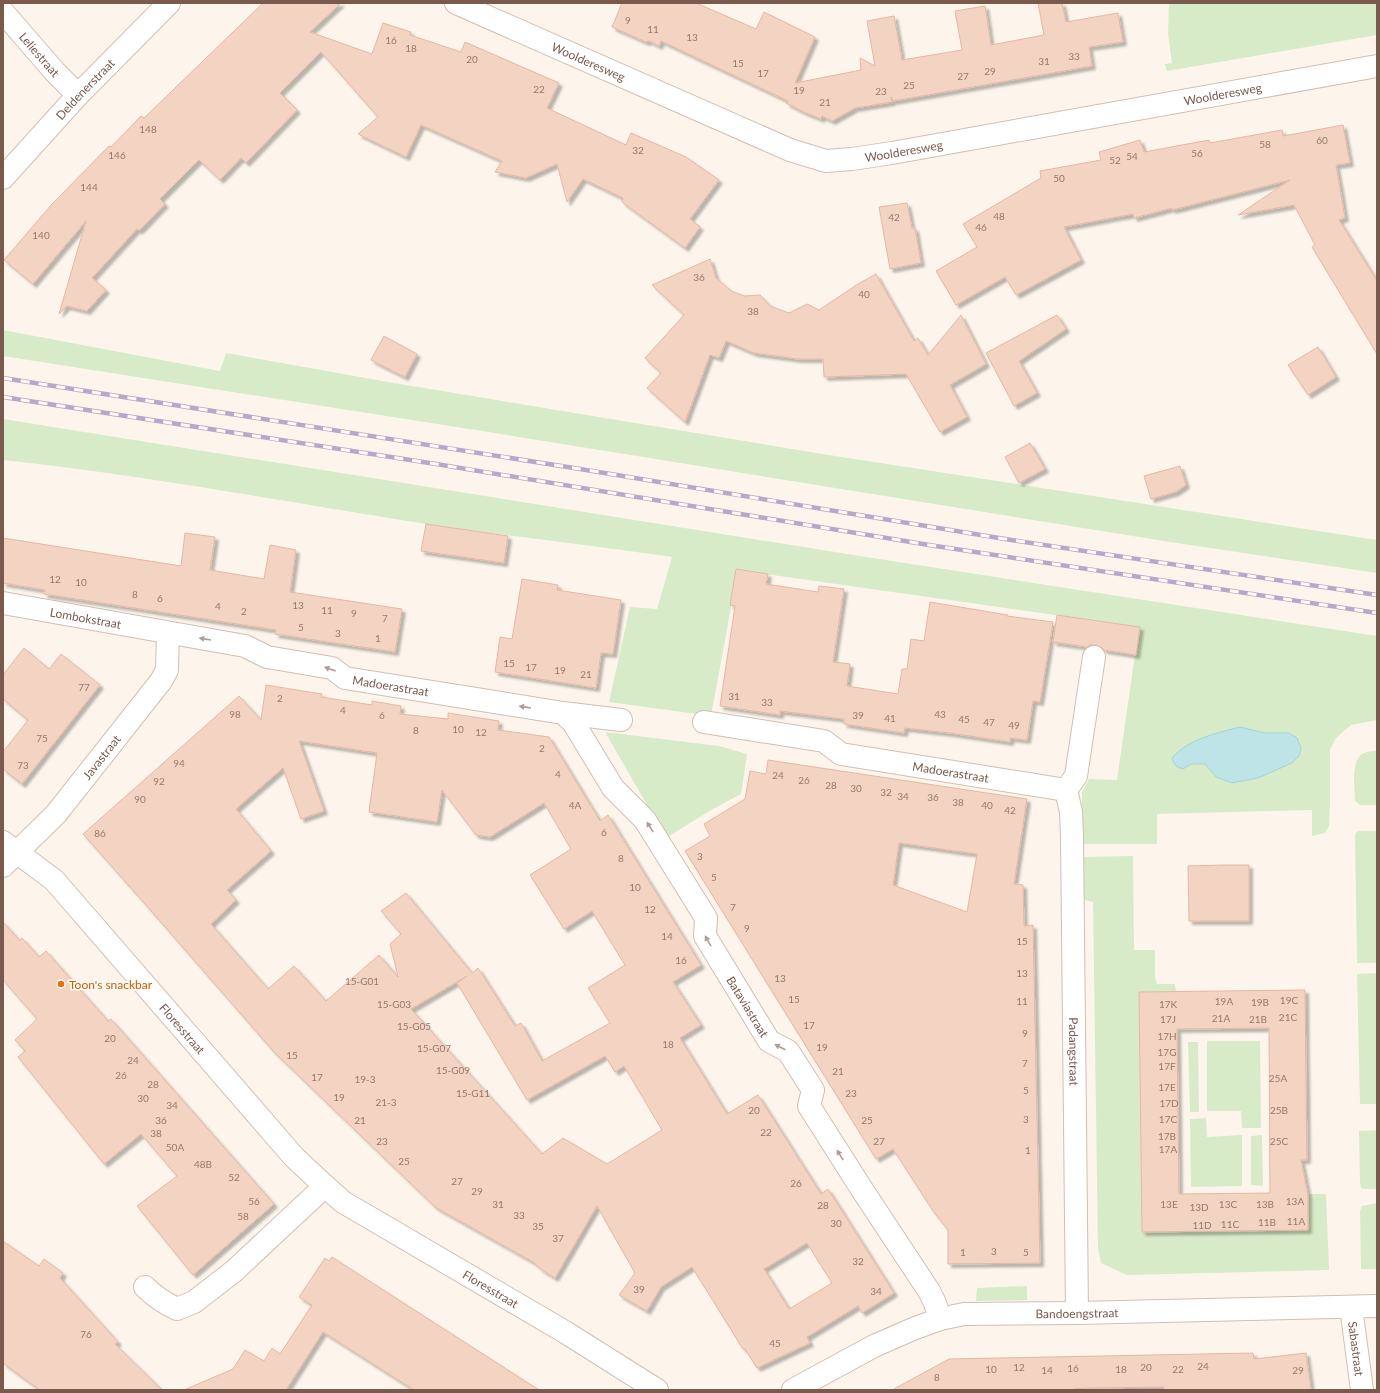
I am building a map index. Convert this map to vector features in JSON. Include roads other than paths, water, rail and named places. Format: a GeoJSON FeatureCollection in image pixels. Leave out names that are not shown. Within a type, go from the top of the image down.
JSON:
{"type":"FeatureCollection","features":[{"type":"Feature","properties":{"kind":"street","name":"Deldenerstraat"},"geometry":{"type":"LineString","coordinates":[[3,178],[78,95],[169,3]]}},
{"type":"Feature","properties":{"kind":"street","name":"Woolderesweg"},"geometry":{"type":"LineString","coordinates":[[456,3],[790,150],[826,161],[892,153],[1377,66]]}},
{"type":"Feature","properties":{"kind":"street","name":"Leliestraat"},"geometry":{"type":"LineString","coordinates":[[3,12],[55,72],[78,95]]}},
{"type":"Feature","properties":{"kind":"street","name":"Lombokstraat"},"geometry":{"type":"LineString","coordinates":[[3,603],[168,633]]}},
{"type":"Feature","properties":{"kind":"street","name":"Madoerastraat"},"geometry":{"type":"LineString","coordinates":[[168,633],[245,646],[267,657],[332,668],[345,678],[563,713],[621,720]]}},
{"type":"Feature","properties":{"kind":"street","name":"Javastraat"},"geometry":{"type":"LineString","coordinates":[[8,853],[56,814],[161,681],[167,670],[168,633]]}},
{"type":"Feature","properties":{"kind":"street"},"geometry":{"type":"LineString","coordinates":[[1066,790],[1076,776],[1094,657]]}},
{"type":"Feature","properties":{"kind":"street","name":"Bataviastraat"},"geometry":{"type":"LineString","coordinates":[[563,713],[573,722],[613,788],[646,820],[706,918],[704,936],[769,1041],[788,1051],[813,1090],[809,1106],[929,1291],[936,1303],[940,1319]]}},
{"type":"Feature","properties":{"kind":"street","name":"Madoerastraat"},"geometry":{"type":"LineString","coordinates":[[704,722],[824,741],[841,754],[1066,790]]}},
{"type":"Feature","properties":{"kind":"street","name":"Padangstraat"},"geometry":{"type":"LineString","coordinates":[[1066,790],[1071,812],[1072,837],[1077,1313]]}},
{"type":"Feature","properties":{"kind":"street","name":"Floresstraat"},"geometry":{"type":"LineString","coordinates":[[8,853],[54,880],[294,1157],[343,1202],[565,1332],[657,1390]]}},
{"type":"Feature","properties":{"kind":"street"},"geometry":{"type":"LineString","coordinates":[[145,1287],[165,1304],[177,1309],[194,1302],[234,1271],[325,1186]]}},
{"type":"Feature","properties":{"kind":"street","name":"Bandoengstraat"},"geometry":{"type":"LineString","coordinates":[[793,1390],[874,1346],[940,1319],[964,1314],[1377,1306]]}},
{"type":"Feature","properties":{"kind":"street","name":"Sabastraat"},"geometry":{"type":"LineString","coordinates":[[1351,1307],[1362,1390]]}},
{"type":"Feature","properties":{"kind":"water"},"geometry":{"type":"Polygon","coordinates":[[[1240,727],[1265,733],[1289,733],[1297,738],[1301,748],[1299,756],[1292,763],[1258,778],[1232,783],[1216,777],[1205,764],[1191,764],[1183,769],[1176,765],[1172,758],[1179,751],[1194,741],[1240,727]]]}},
{"type":"Feature","properties":{"kind":"railway"},"geometry":{"type":"LineString","coordinates":[[3,378],[580,469],[1011,540],[1377,595]]}},
{"type":"Feature","properties":{"kind":"railway"},"geometry":{"type":"LineString","coordinates":[[3,397],[436,464],[929,545],[1377,613]]}},
{"type":"Feature","properties":{"kind":"place","name":"Toon's snackbar"},"geometry":{"type":"Point","coordinates":[61,984]}}]}
